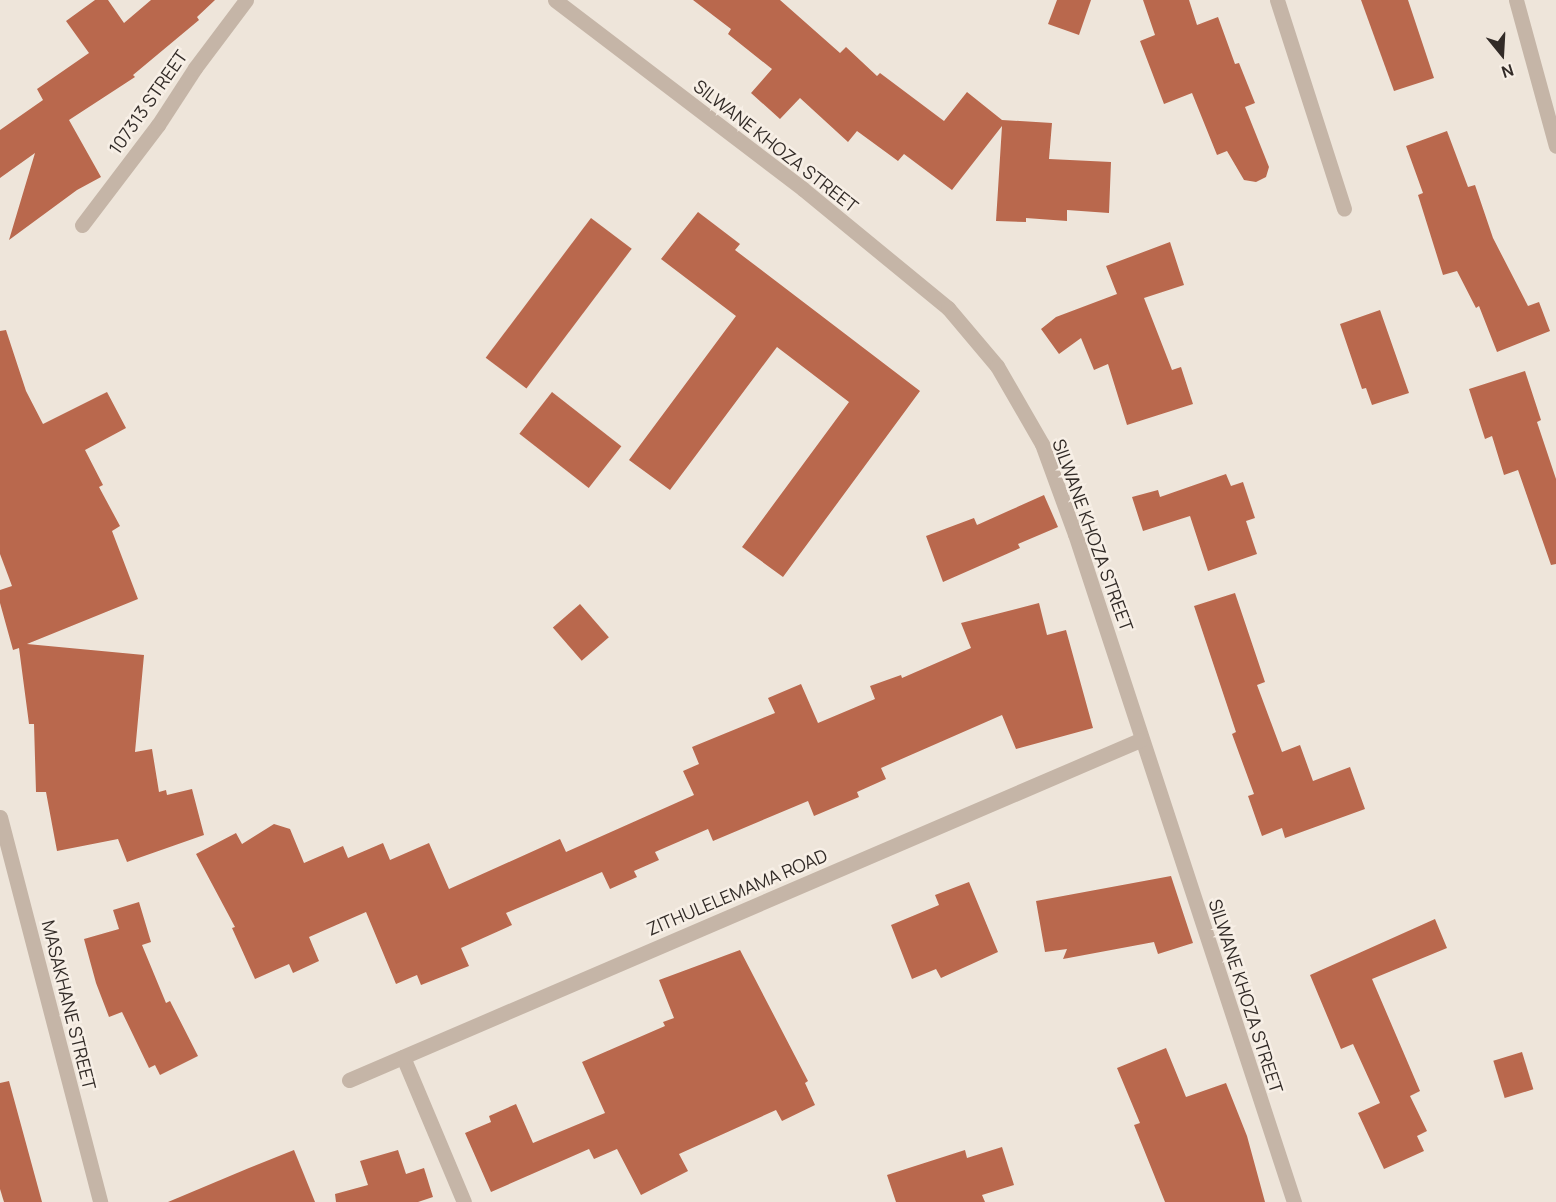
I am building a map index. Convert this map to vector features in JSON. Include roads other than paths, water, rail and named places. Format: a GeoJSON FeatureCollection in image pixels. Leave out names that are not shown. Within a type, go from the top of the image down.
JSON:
{"type":"FeatureCollection","features":[{"type":"Feature","properties":{"kind":"street","name":"107313 STREET"},"geometry":{"type":"LineString","coordinates":[[82,225],[158,125],[195,68],[246,0]]}},
{"type":"Feature","properties":{"kind":"street","name":"SILWANE KHOZA STREET"},"geometry":{"type":"LineString","coordinates":[[555,0],[804,189],[948,308],[997,366],[1042,444],[1075,534],[1140,740],[1294,1202]]}},
{"type":"Feature","properties":{"kind":"street"},"geometry":{"type":"LineString","coordinates":[[1277,0],[1344,209]]}},
{"type":"Feature","properties":{"kind":"street"},"geometry":{"type":"LineString","coordinates":[[1516,0],[1556,146]]}},
{"type":"Feature","properties":{"kind":"street","name":"ZITHULELEMAMA ROAD"},"geometry":{"type":"LineString","coordinates":[[349,1080],[1140,740]]}},
{"type":"Feature","properties":{"kind":"street","name":"MASAKHANE STREET"},"geometry":{"type":"LineString","coordinates":[[0,817],[100,1202]]}},
{"type":"Feature","properties":{"kind":"street"},"geometry":{"type":"LineString","coordinates":[[403,1057],[464,1202]]}}]}
